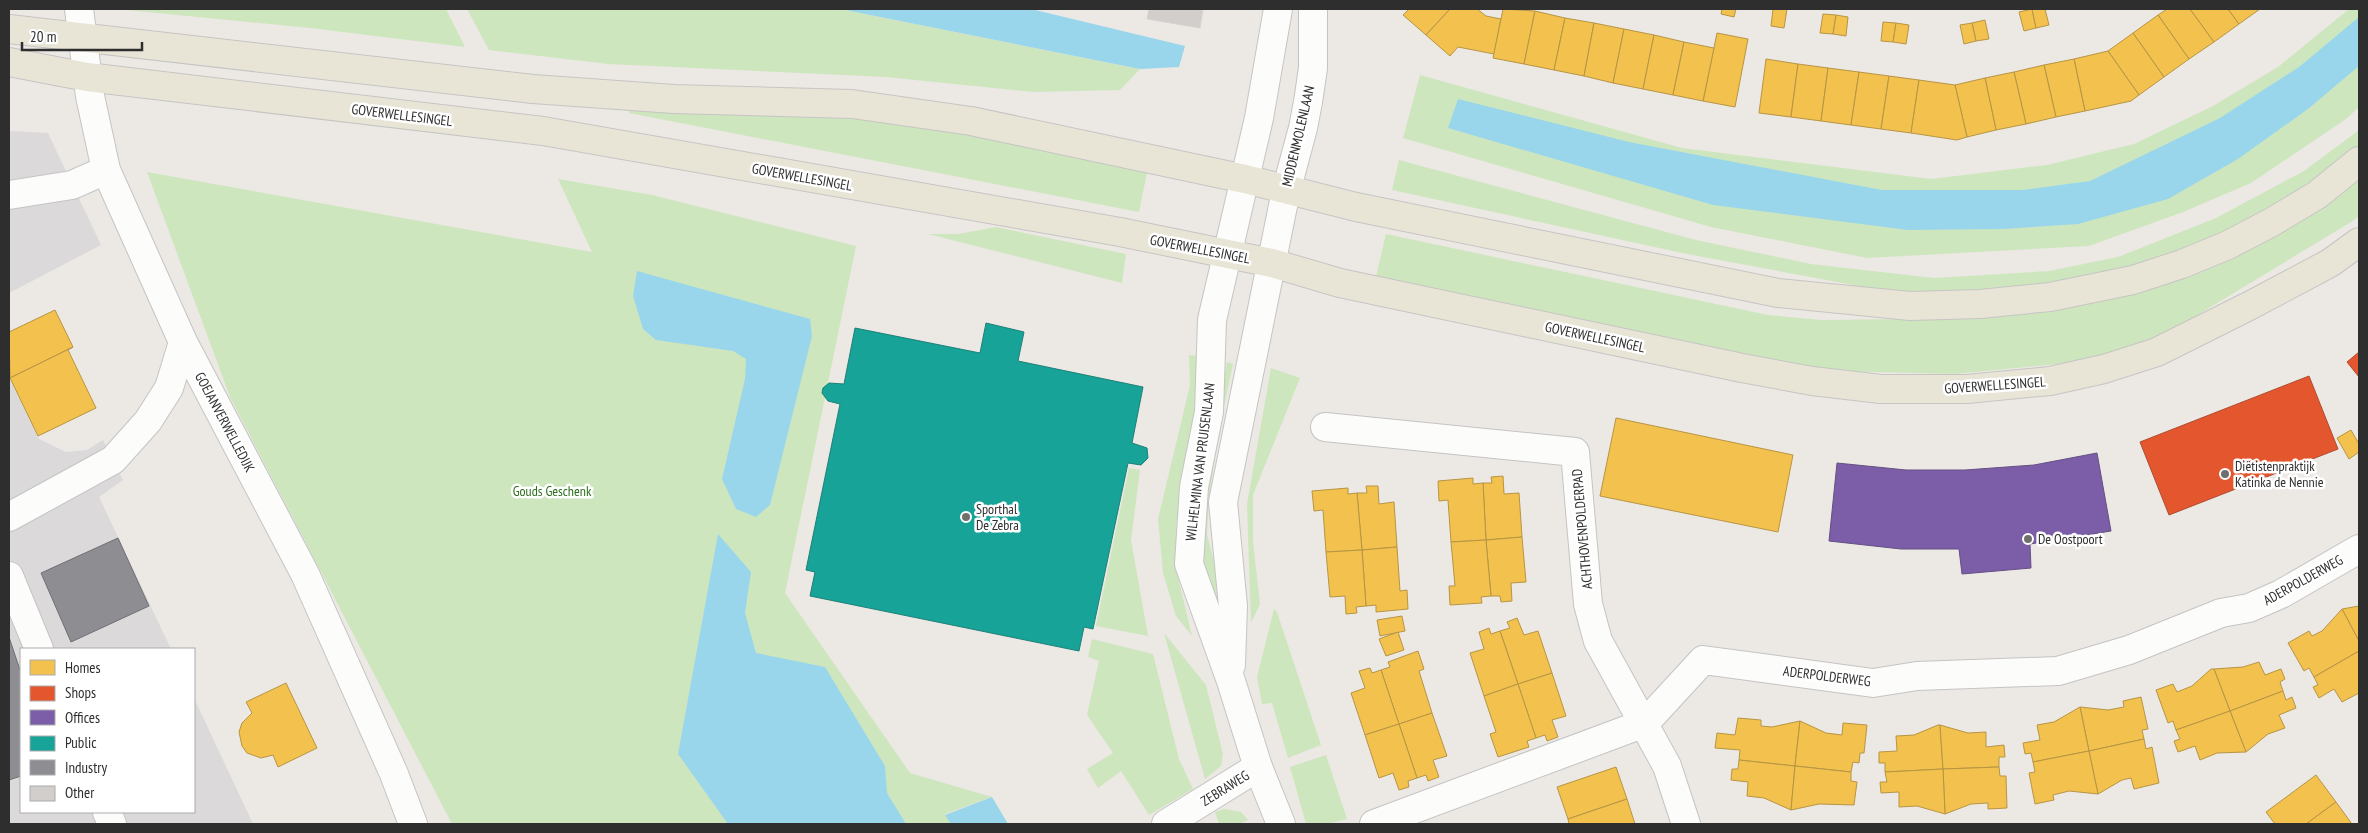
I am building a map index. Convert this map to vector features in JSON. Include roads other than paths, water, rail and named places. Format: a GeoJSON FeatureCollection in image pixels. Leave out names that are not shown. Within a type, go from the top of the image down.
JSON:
{"type":"FeatureCollection","features":[{"type":"Feature","properties":{"kind":"main road"},"geometry":{"type":"LineString","coordinates":[[9,29],[533,89],[674,99],[852,104],[971,121],[1245,179],[1286,191],[1778,293],[1910,306],[1980,304],[2050,297],[2133,280],[2228,246],[2317,195],[2359,161]]}},
{"type":"Feature","properties":{"kind":"main road","name":"GOVERWELLESINGEL"},"geometry":{"type":"LineString","coordinates":[[9,62],[87,77],[543,131],[1120,232],[1272,263],[1340,283],[1794,378],[1881,389],[1967,389],[2050,381],[2104,369],[2157,352],[2330,263],[2359,242]]}},
{"type":"Feature","properties":{"kind":"street","name":"GOEJANVERWELLEDIJK"},"geometry":{"type":"LineString","coordinates":[[79,9],[87,77],[106,170],[183,342],[305,574],[394,774],[413,823]]}},
{"type":"Feature","properties":{"kind":"street"},"geometry":{"type":"LineString","coordinates":[[1245,179],[1259,118],[1278,9]]}},
{"type":"Feature","properties":{"kind":"street","name":"MIDDENMOLENLAAN"},"geometry":{"type":"LineString","coordinates":[[1272,263],[1286,191],[1303,128],[1314,68],[1313,9]]}},
{"type":"Feature","properties":{"kind":"street"},"geometry":{"type":"LineString","coordinates":[[9,195],[72,186],[106,170]]}},
{"type":"Feature","properties":{"kind":"street","name":"WILHELMINA VAN PRUISENLAAN"},"geometry":{"type":"LineString","coordinates":[[1245,179],[1212,320],[1209,412],[1194,487],[1189,564],[1231,681],[1258,767],[1281,824]]}},
{"type":"Feature","properties":{"kind":"street","name":"WILHELMINA VAN PRUISENLAAN"},"geometry":{"type":"LineString","coordinates":[[1231,681],[1233,606],[1223,502],[1272,263]]}},
{"type":"Feature","properties":{"kind":"street"},"geometry":{"type":"LineString","coordinates":[[9,517],[113,460],[148,421],[169,388],[183,342]]}},
{"type":"Feature","properties":{"kind":"street","name":"ACHTHOVENPOLDERPAD"},"geometry":{"type":"LineString","coordinates":[[1325,427],[1575,452],[1588,604],[1598,640],[1645,723]]}},
{"type":"Feature","properties":{"kind":"street","name":"ADERPOLDERWEG"},"geometry":{"type":"LineString","coordinates":[[1374,824],[1645,723],[1703,660],[1872,682],[1916,676],[2058,671],[2090,664],[2221,613],[2249,608],[2282,594],[2359,549]]}},
{"type":"Feature","properties":{"kind":"street"},"geometry":{"type":"LineString","coordinates":[[9,576],[39,648]]}},
{"type":"Feature","properties":{"kind":"street"},"geometry":{"type":"LineString","coordinates":[[1645,723],[1667,766],[1686,824]]}},
{"type":"Feature","properties":{"kind":"street","name":"ZEBRAWEG"},"geometry":{"type":"LineString","coordinates":[[1166,824],[1258,767]]}},
{"type":"Feature","properties":{"kind":"water"},"geometry":{"type":"Polygon","coordinates":[[[840,9],[1031,9],[1185,46],[1179,67],[1140,69],[840,9]]]}},
{"type":"Feature","properties":{"kind":"water"},"geometry":{"type":"Polygon","coordinates":[[[2359,17],[2359,66],[2308,109],[2238,159],[2168,199],[2078,224],[2003,229],[1908,230],[1713,205],[1448,128],[1458,99],[1629,142],[1882,190],[2023,190],[2090,181],[2220,118],[2299,67],[2359,17]]]}},
{"type":"Feature","properties":{"kind":"water"},"geometry":{"type":"Polygon","coordinates":[[[637,271],[810,319],[812,336],[770,505],[756,517],[736,509],[722,479],[745,379],[746,359],[733,351],[656,340],[643,329],[633,296],[637,271]]]}},
{"type":"Feature","properties":{"kind":"water"},"geometry":{"type":"Polygon","coordinates":[[[718,534],[751,572],[745,613],[756,653],[825,667],[885,766],[887,793],[906,824],[728,824],[678,754],[718,534]]]}},
{"type":"Feature","properties":{"kind":"water"},"geometry":{"type":"Polygon","coordinates":[[[992,797],[1008,824],[951,824],[945,815],[992,797]]]}},
{"type":"Feature","properties":{"kind":"place","name":"Diëtistenpraktijk Katinka de Nennie"},"geometry":{"type":"Point","coordinates":[2225,474]}},
{"type":"Feature","properties":{"kind":"place","name":"Sporthal De Zebra"},"geometry":{"type":"Point","coordinates":[966,517]}},
{"type":"Feature","properties":{"kind":"place","name":"De Oostpoort"},"geometry":{"type":"Point","coordinates":[2028,539]}},
{"type":"Feature","properties":{"kind":"park label","name":"Gouds Geschenk"},"geometry":{"type":"Point","coordinates":[552,491]}}]}
